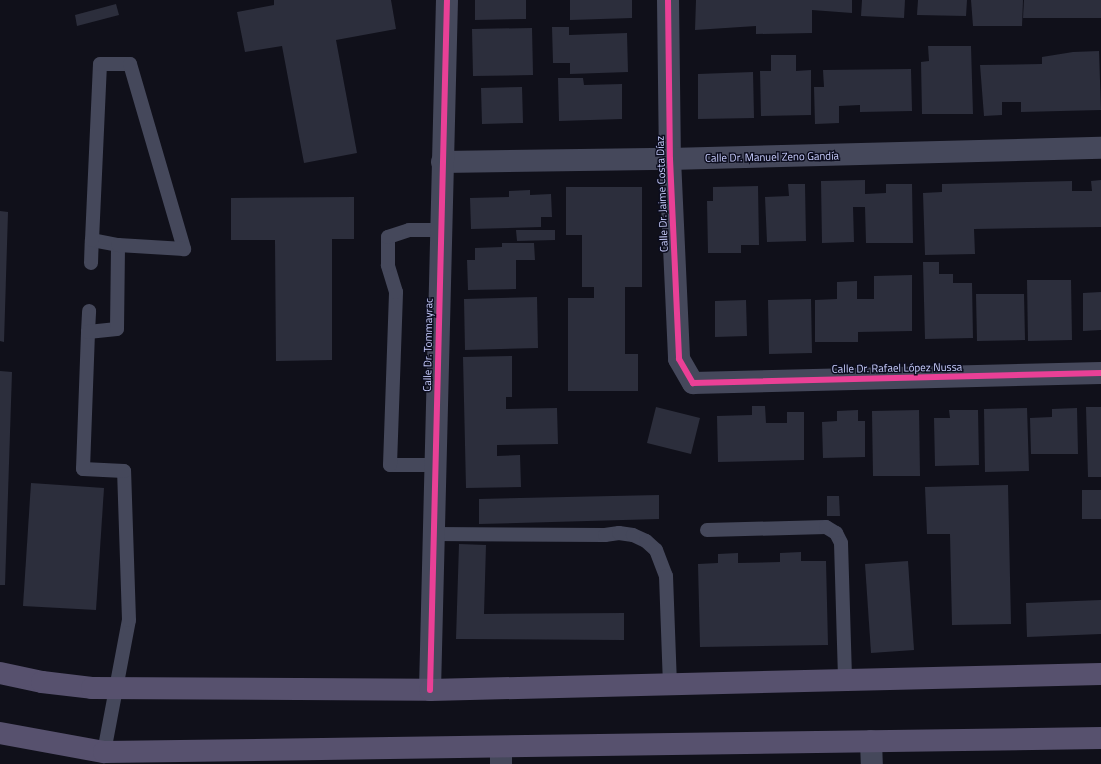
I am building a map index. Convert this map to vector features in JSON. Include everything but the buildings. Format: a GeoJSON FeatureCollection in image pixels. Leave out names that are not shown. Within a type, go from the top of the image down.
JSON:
{"type":"FeatureCollection","features":[{"type":"Feature","properties":{"kind":"main road"},"geometry":{"type":"LineString","coordinates":[[0,673],[49,683],[118,689],[430,690],[1101,674]]}},
{"type":"Feature","properties":{"kind":"main road"},"geometry":{"type":"LineString","coordinates":[[0,733],[104,752],[501,755],[871,741],[1101,738]]}},
{"type":"Feature","properties":{"kind":"street","name":"Calle Dr. Tommayrac"},"geometry":{"type":"LineString","coordinates":[[430,690],[440,230],[447,0]]}},
{"type":"Feature","properties":{"kind":"street","name":"Calle Dr. Jaime Costa Díaz"},"geometry":{"type":"LineString","coordinates":[[668,0],[670,159],[678,359],[693,383]]}},
{"type":"Feature","properties":{"kind":"street","name":"Calle Dr. Manuel Zeno Gandía"},"geometry":{"type":"LineString","coordinates":[[442,162],[670,159],[1101,148]]}},
{"type":"Feature","properties":{"kind":"street","name":"Calle Dr. Rafael López Nussa"},"geometry":{"type":"LineString","coordinates":[[693,383],[1101,373]]}},
{"type":"Feature","properties":{"kind":"street"},"geometry":{"type":"LineString","coordinates":[[871,741],[872,764]]}},
{"type":"Feature","properties":{"kind":"lane"},"geometry":{"type":"LineString","coordinates":[[91,263],[92,240],[100,64],[130,64],[184,249],[118,245],[92,240]]}},
{"type":"Feature","properties":{"kind":"lane"},"geometry":{"type":"LineString","coordinates":[[435,465],[390,465],[396,292],[388,265],[388,237],[409,230],[440,230]]}},
{"type":"Feature","properties":{"kind":"lane"},"geometry":{"type":"LineString","coordinates":[[88,332],[117,329],[118,245]]}},
{"type":"Feature","properties":{"kind":"lane"},"geometry":{"type":"LineString","coordinates":[[89,311],[83,469],[124,471],[129,620],[118,689],[104,752]]}},
{"type":"Feature","properties":{"kind":"lane"},"geometry":{"type":"LineString","coordinates":[[707,530],[826,527],[836,532],[841,543],[845,681]]}},
{"type":"Feature","properties":{"kind":"lane"},"geometry":{"type":"LineString","coordinates":[[433,534],[605,535],[619,533],[633,535],[646,541],[656,550],[666,576],[670,684]]}},
{"type":"Feature","properties":{"kind":"cycle path"},"geometry":{"type":"LineString","coordinates":[[430,690],[447,0]]}},
{"type":"Feature","properties":{"kind":"cycle path"},"geometry":{"type":"LineString","coordinates":[[668,0],[670,159],[679,359],[693,383],[1101,373]]}}]}
